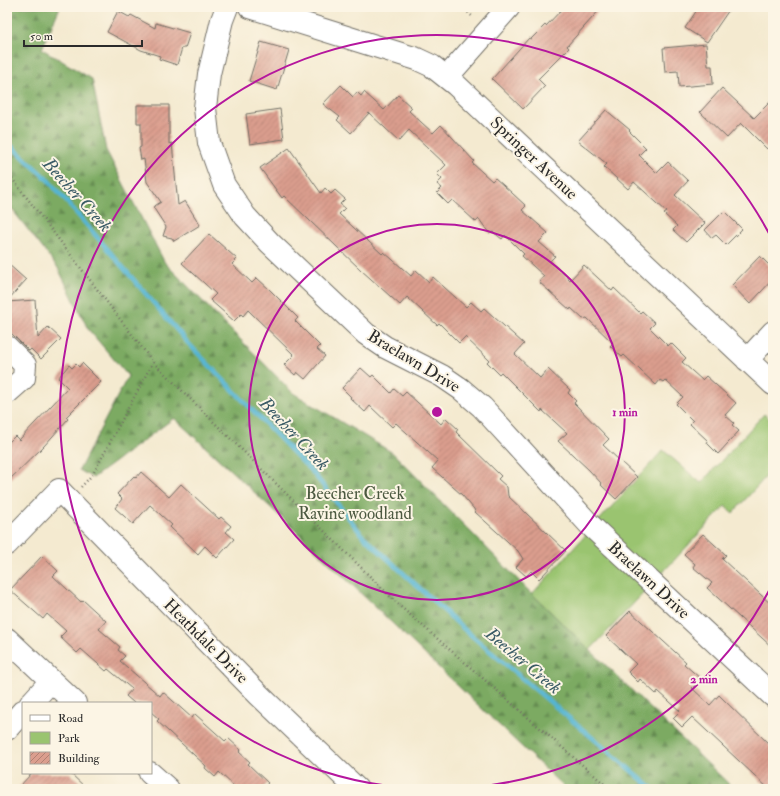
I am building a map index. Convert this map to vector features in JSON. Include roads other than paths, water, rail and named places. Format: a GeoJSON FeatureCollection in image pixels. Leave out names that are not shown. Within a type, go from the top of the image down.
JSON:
{"type":"FeatureCollection","features":[{"type":"Feature","properties":{"kind":"street","name":"Braelawn Drive"},"geometry":{"type":"LineString","coordinates":[[228,7],[222,20],[209,74],[205,108],[209,144],[224,186],[245,216],[270,243],[366,334],[385,347],[442,376],[461,389],[482,407],[590,525],[773,696]]}},
{"type":"Feature","properties":{"kind":"street","name":"Springer Avenue"},"geometry":{"type":"LineString","coordinates":[[250,7],[417,59],[432,66],[446,77],[773,384]]}},
{"type":"Feature","properties":{"kind":"street"},"geometry":{"type":"LineString","coordinates":[[446,77],[509,7]]}},
{"type":"Feature","properties":{"kind":"street"},"geometry":{"type":"LineString","coordinates":[[747,360],[773,332]]}},
{"type":"Feature","properties":{"kind":"street"},"geometry":{"type":"LineString","coordinates":[[7,347],[25,366],[24,378],[7,393]]}},
{"type":"Feature","properties":{"kind":"street","name":"Heathdale Drive"},"geometry":{"type":"LineString","coordinates":[[7,544],[63,495],[259,695],[357,789]]}},
{"type":"Feature","properties":{"kind":"street"},"geometry":{"type":"LineString","coordinates":[[7,639],[74,702]]}},
{"type":"Feature","properties":{"kind":"street"},"geometry":{"type":"LineString","coordinates":[[32,702],[51,681]]}},
{"type":"Feature","properties":{"kind":"street"},"geometry":{"type":"LineString","coordinates":[[7,729],[22,713]]}},
{"type":"Feature","properties":{"kind":"street"},"geometry":{"type":"LineString","coordinates":[[151,774],[168,789]]}},
{"type":"Feature","properties":{"kind":"waterway","name":"Beecher Creek"},"geometry":{"type":"LineString","coordinates":[[7,142],[48,180],[188,343],[314,474],[363,536],[465,630],[653,789]]}},
{"type":"Feature","properties":{"kind":"park label","name":"Beecher Creek Ravine woodland"},"geometry":{"type":"Point","coordinates":[355,503]}}]}
